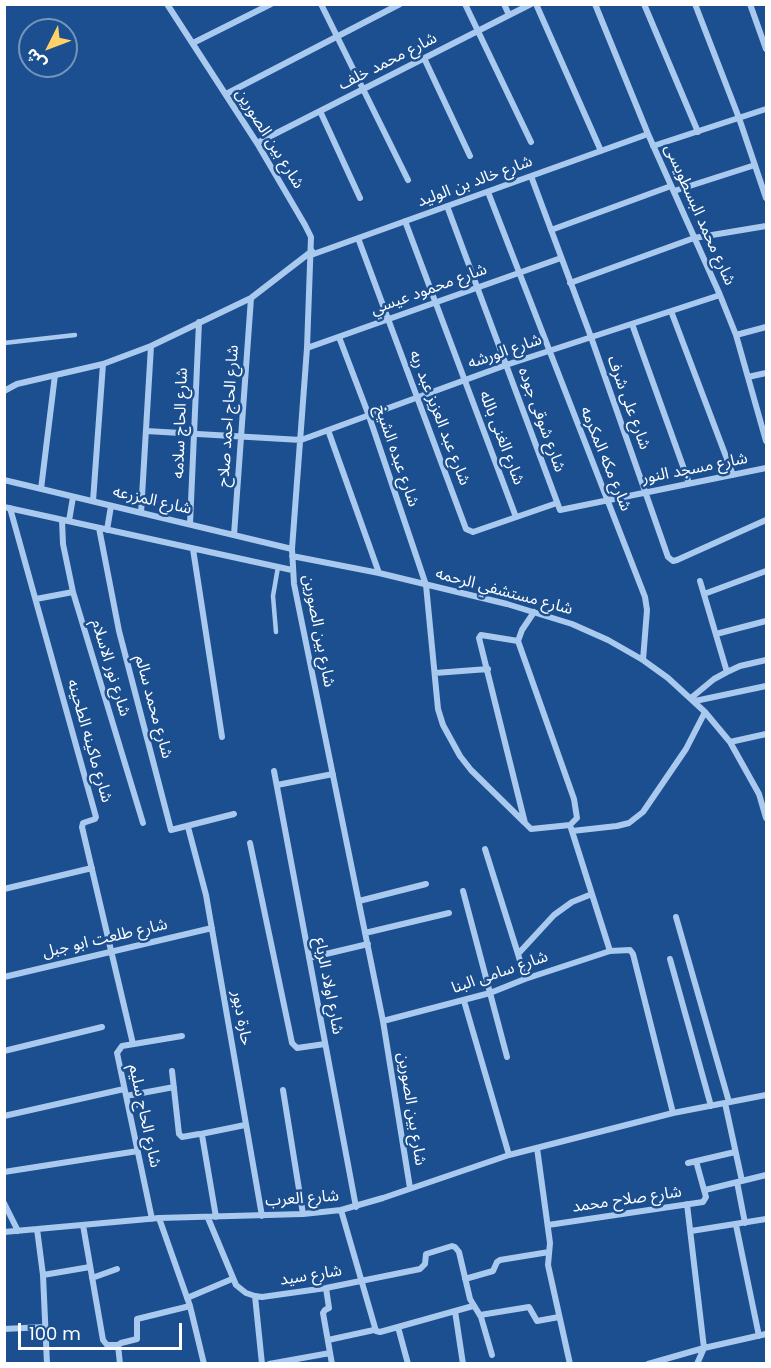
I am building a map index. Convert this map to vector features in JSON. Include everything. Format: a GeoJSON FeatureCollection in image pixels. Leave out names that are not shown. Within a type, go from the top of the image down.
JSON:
{"type":"FeatureCollection","features":[{"type":"Feature","properties":{"kind":"street","name":"شارع بين الصورين"},"geometry":{"type":"LineString","coordinates":[[167,4],[257,143],[309,231],[311,253],[307,348],[292,570],[383,1021],[411,1188]]}},
{"type":"Feature","properties":{"kind":"street"},"geometry":{"type":"LineString","coordinates":[[193,43],[271,4]]}},
{"type":"Feature","properties":{"kind":"street"},"geometry":{"type":"LineString","coordinates":[[321,4],[408,180]]}},
{"type":"Feature","properties":{"kind":"street"},"geometry":{"type":"LineString","coordinates":[[226,94],[400,4]]}},
{"type":"Feature","properties":{"kind":"street"},"geometry":{"type":"LineString","coordinates":[[465,4],[531,142]]}},
{"type":"Feature","properties":{"kind":"street"},"geometry":{"type":"LineString","coordinates":[[504,4],[509,15]]}},
{"type":"Feature","properties":{"kind":"street","name":"شارع محمد خلف"},"geometry":{"type":"LineString","coordinates":[[257,143],[531,4]]}},
{"type":"Feature","properties":{"kind":"street"},"geometry":{"type":"LineString","coordinates":[[536,4],[601,151]]}},
{"type":"Feature","properties":{"kind":"street","name":"شارع محمد البسطويسى"},"geometry":{"type":"LineString","coordinates":[[595,4],[653,146],[736,335],[764,424],[766,441]]}},
{"type":"Feature","properties":{"kind":"street"},"geometry":{"type":"LineString","coordinates":[[644,4],[698,132]]}},
{"type":"Feature","properties":{"kind":"street"},"geometry":{"type":"LineString","coordinates":[[694,4],[739,118],[766,198]]}},
{"type":"Feature","properties":{"kind":"street"},"geometry":{"type":"LineString","coordinates":[[750,4],[766,49]]}},
{"type":"Feature","properties":{"kind":"street"},"geometry":{"type":"LineString","coordinates":[[424,58],[470,156]]}},
{"type":"Feature","properties":{"kind":"street"},"geometry":{"type":"LineString","coordinates":[[653,146],[766,109]]}},
{"type":"Feature","properties":{"kind":"street"},"geometry":{"type":"LineString","coordinates":[[320,111],[360,198]]}},
{"type":"Feature","properties":{"kind":"street","name":"شارع خالد بن الوليد"},"geometry":{"type":"LineString","coordinates":[[4,391],[17,384],[103,364],[151,346],[251,298],[311,253],[648,134]]}},
{"type":"Feature","properties":{"kind":"street"},"geometry":{"type":"LineString","coordinates":[[551,230],[672,188],[755,165]]}},
{"type":"Feature","properties":{"kind":"street","name":"شارع على شرف"},"geometry":{"type":"LineString","coordinates":[[531,176],[670,560],[677,560],[766,520]]}},
{"type":"Feature","properties":{"kind":"street","name":"شارع مكه المكرمه"},"geometry":{"type":"LineString","coordinates":[[488,192],[646,604],[643,660]]}},
{"type":"Feature","properties":{"kind":"street","name":"شارع شوقى جوده"},"geometry":{"type":"LineString","coordinates":[[447,206],[558,506]]}},
{"type":"Feature","properties":{"kind":"street","name":"شارع الغنى بالله"},"geometry":{"type":"LineString","coordinates":[[405,221],[516,517]]}},
{"type":"Feature","properties":{"kind":"street"},"geometry":{"type":"LineString","coordinates":[[570,283],[694,238],[766,226]]}},
{"type":"Feature","properties":{"kind":"street","name":"شارع عبد العزيز عبد ربه"},"geometry":{"type":"LineString","coordinates":[[358,238],[466,526]]}},
{"type":"Feature","properties":{"kind":"street","name":"شارع محمود عيسي"},"geometry":{"type":"LineString","coordinates":[[307,348],[561,258]]}},
{"type":"Feature","properties":{"kind":"street","name":"شارع الورشه"},"geometry":{"type":"LineString","coordinates":[[301,440],[506,365],[720,295]]}},
{"type":"Feature","properties":{"kind":"street","name":"شارع الحاج احمد صلاح"},"geometry":{"type":"LineString","coordinates":[[234,535],[251,298]]}},
{"type":"Feature","properties":{"kind":"street"},"geometry":{"type":"LineString","coordinates":[[671,311],[733,475]]}},
{"type":"Feature","properties":{"kind":"street","name":"شارع الحاج سلامه"},"geometry":{"type":"LineString","coordinates":[[190,524],[199,322]]}},
{"type":"Feature","properties":{"kind":"street"},"geometry":{"type":"LineString","coordinates":[[632,324],[689,483]]}},
{"type":"Feature","properties":{"kind":"street"},"geometry":{"type":"LineString","coordinates":[[736,335],[766,327]]}},
{"type":"Feature","properties":{"kind":"street","name":"شارع عبده الشيخ"},"geometry":{"type":"LineString","coordinates":[[339,337],[369,416],[426,585],[438,709],[450,740],[471,770],[525,823]]}},
{"type":"Feature","properties":{"kind":"street"},"geometry":{"type":"LineString","coordinates":[[141,513],[151,346]]}},
{"type":"Feature","properties":{"kind":"street"},"geometry":{"type":"LineString","coordinates":[[93,501],[103,364]]}},
{"type":"Feature","properties":{"kind":"street"},"geometry":{"type":"LineString","coordinates":[[748,377],[766,373]]}},
{"type":"Feature","properties":{"kind":"street"},"geometry":{"type":"LineString","coordinates":[[41,489],[55,375]]}},
{"type":"Feature","properties":{"kind":"street"},"geometry":{"type":"LineString","coordinates":[[328,430],[379,573]]}},
{"type":"Feature","properties":{"kind":"street"},"geometry":{"type":"LineString","coordinates":[[146,431],[301,440]]}},
{"type":"Feature","properties":{"kind":"street","name":"شارع مسجد النور"},"geometry":{"type":"LineString","coordinates":[[466,526],[468,531],[473,532],[558,506],[562,511],[766,468]]}},
{"type":"Feature","properties":{"kind":"street","name":"شارع المزرعه"},"geometry":{"type":"LineString","coordinates":[[4,480],[234,535],[292,553]]}},
{"type":"Feature","properties":{"kind":"street","name":"شارع نور الاسلام"},"geometry":{"type":"LineString","coordinates":[[73,497],[65,520],[63,544],[73,592],[143,823]]}},
{"type":"Feature","properties":{"kind":"street"},"geometry":{"type":"LineString","coordinates":[[107,530],[111,506]]}},
{"type":"Feature","properties":{"kind":"street"},"geometry":{"type":"LineString","coordinates":[[7,508],[292,570]]}},
{"type":"Feature","properties":{"kind":"street","name":"شارع ماكينه الطحينه"},"geometry":{"type":"LineString","coordinates":[[7,508],[36,599],[96,817],[96,819],[83,823],[82,827],[133,1044]]}},
{"type":"Feature","properties":{"kind":"street","name":"شارع محمد سالم"},"geometry":{"type":"LineString","coordinates":[[99,528],[119,631],[171,830],[188,826]]}},
{"type":"Feature","properties":{"kind":"street"},"geometry":{"type":"LineString","coordinates":[[193,549],[222,737]]}},
{"type":"Feature","properties":{"kind":"street","name":"شارع مستشفي الرحمه"},"geometry":{"type":"LineString","coordinates":[[292,553],[507,604],[581,628],[608,640],[643,660],[705,712],[730,742],[759,794],[766,818]]}},
{"type":"Feature","properties":{"kind":"street"},"geometry":{"type":"LineString","coordinates":[[704,594],[766,571]]}},
{"type":"Feature","properties":{"kind":"street"},"geometry":{"type":"LineString","coordinates":[[700,581],[727,672]]}},
{"type":"Feature","properties":{"kind":"street"},"geometry":{"type":"LineString","coordinates":[[36,599],[73,592]]}},
{"type":"Feature","properties":{"kind":"street"},"geometry":{"type":"LineString","coordinates":[[534,612],[522,630],[518,641],[574,799],[577,818],[571,828],[610,951]]}},
{"type":"Feature","properties":{"kind":"street"},"geometry":{"type":"LineString","coordinates":[[716,634],[766,621]]}},
{"type":"Feature","properties":{"kind":"street"},"geometry":{"type":"LineString","coordinates":[[518,641],[479,636],[525,823],[531,829],[617,826],[628,823],[643,812],[686,749],[705,712]]}},
{"type":"Feature","properties":{"kind":"street"},"geometry":{"type":"LineString","coordinates":[[693,700],[714,679],[740,666],[766,660]]}},
{"type":"Feature","properties":{"kind":"street"},"geometry":{"type":"LineString","coordinates":[[435,673],[488,669]]}},
{"type":"Feature","properties":{"kind":"street"},"geometry":{"type":"LineString","coordinates":[[693,700],[766,686]]}},
{"type":"Feature","properties":{"kind":"street"},"geometry":{"type":"LineString","coordinates":[[730,742],[766,734]]}},
{"type":"Feature","properties":{"kind":"street","name":"شارع اولاد الرباع"},"geometry":{"type":"LineString","coordinates":[[274,771],[356,1207]]}},
{"type":"Feature","properties":{"kind":"street"},"geometry":{"type":"LineString","coordinates":[[277,785],[333,774]]}},
{"type":"Feature","properties":{"kind":"street"},"geometry":{"type":"LineString","coordinates":[[759,794],[766,792]]}},
{"type":"Feature","properties":{"kind":"street"},"geometry":{"type":"LineString","coordinates":[[188,826],[234,814]]}},
{"type":"Feature","properties":{"kind":"street","name":"حارة دبور"},"geometry":{"type":"LineString","coordinates":[[188,826],[206,895],[262,1216]]}},
{"type":"Feature","properties":{"kind":"street"},"geometry":{"type":"LineString","coordinates":[[250,843],[292,1043],[297,1048],[325,1044]]}},
{"type":"Feature","properties":{"kind":"street"},"geometry":{"type":"LineString","coordinates":[[485,849],[525,979]]}},
{"type":"Feature","properties":{"kind":"street"},"geometry":{"type":"LineString","coordinates":[[4,889],[92,868]]}},
{"type":"Feature","properties":{"kind":"street"},"geometry":{"type":"LineString","coordinates":[[359,901],[426,884]]}},
{"type":"Feature","properties":{"kind":"street"},"geometry":{"type":"LineString","coordinates":[[463,891],[507,1057]]}},
{"type":"Feature","properties":{"kind":"street"},"geometry":{"type":"LineString","coordinates":[[518,954],[554,915],[572,902],[592,894]]}},
{"type":"Feature","properties":{"kind":"street"},"geometry":{"type":"LineString","coordinates":[[365,933],[449,912]]}},
{"type":"Feature","properties":{"kind":"street"},"geometry":{"type":"LineString","coordinates":[[676,917],[727,1102],[745,1223]]}},
{"type":"Feature","properties":{"kind":"street","name":"شارع طلعت ابو جبل"},"geometry":{"type":"LineString","coordinates":[[4,977],[212,928]]}},
{"type":"Feature","properties":{"kind":"street"},"geometry":{"type":"LineString","coordinates":[[309,958],[368,944]]}},
{"type":"Feature","properties":{"kind":"street","name":"شارع سامى البنا"},"geometry":{"type":"LineString","coordinates":[[383,1021],[490,993],[610,951],[630,950],[633,954],[674,1113]]}},
{"type":"Feature","properties":{"kind":"street"},"geometry":{"type":"LineString","coordinates":[[670,959],[711,1106]]}},
{"type":"Feature","properties":{"kind":"street"},"geometry":{"type":"LineString","coordinates":[[464,1001],[509,1155]]}},
{"type":"Feature","properties":{"kind":"street"},"geometry":{"type":"LineString","coordinates":[[4,1051],[102,1027]]}},
{"type":"Feature","properties":{"kind":"street","name":"شارع الحاج سليم"},"geometry":{"type":"LineString","coordinates":[[182,1036],[122,1046],[117,1050],[155,1219],[190,1306],[204,1364]]}},
{"type":"Feature","properties":{"kind":"street"},"geometry":{"type":"LineString","coordinates":[[171,1071],[179,1134],[182,1137],[245,1125]]}},
{"type":"Feature","properties":{"kind":"street"},"geometry":{"type":"LineString","coordinates":[[4,1116],[125,1093],[174,1087]]}},
{"type":"Feature","properties":{"kind":"street"},"geometry":{"type":"LineString","coordinates":[[283,1090],[303,1214]]}},
{"type":"Feature","properties":{"kind":"street","name":"شارع العرب"},"geometry":{"type":"LineString","coordinates":[[4,1232],[155,1219],[262,1216],[341,1210],[356,1207],[509,1155],[674,1113],[766,1095]]}},
{"type":"Feature","properties":{"kind":"street"},"geometry":{"type":"LineString","coordinates":[[201,1134],[212,1218],[232,1279],[240,1290],[255,1296],[262,1364]]}},
{"type":"Feature","properties":{"kind":"street"},"geometry":{"type":"LineString","coordinates":[[537,1148],[550,1244],[548,1265],[570,1364]]}},
{"type":"Feature","properties":{"kind":"street"},"geometry":{"type":"LineString","coordinates":[[4,1172],[138,1151]]}},
{"type":"Feature","properties":{"kind":"street"},"geometry":{"type":"LineString","coordinates":[[688,1163],[735,1152]]}},
{"type":"Feature","properties":{"kind":"street","name":"شارع صلاح محمد"},"geometry":{"type":"LineString","coordinates":[[548,1225],[705,1201],[705,1190],[696,1161]]}},
{"type":"Feature","properties":{"kind":"street"},"geometry":{"type":"LineString","coordinates":[[705,1190],[766,1175]]}},
{"type":"Feature","properties":{"kind":"street"},"geometry":{"type":"LineString","coordinates":[[4,1203],[18,1231]]}},
{"type":"Feature","properties":{"kind":"street"},"geometry":{"type":"LineString","coordinates":[[687,1204],[704,1348],[697,1364]]}},
{"type":"Feature","properties":{"kind":"street"},"geometry":{"type":"LineString","coordinates":[[341,1210],[374,1329]]}},
{"type":"Feature","properties":{"kind":"street"},"geometry":{"type":"LineString","coordinates":[[691,1231],[766,1219]]}},
{"type":"Feature","properties":{"kind":"street"},"geometry":{"type":"LineString","coordinates":[[83,1225],[104,1343],[110,1346],[137,1339],[135,1322],[139,1318],[190,1306]]}},
{"type":"Feature","properties":{"kind":"street"},"geometry":{"type":"LineString","coordinates":[[648,1364],[704,1348],[763,1335],[736,1225]]}},
{"type":"Feature","properties":{"kind":"street"},"geometry":{"type":"LineString","coordinates":[[37,1229],[43,1275],[47,1364]]}},
{"type":"Feature","properties":{"kind":"street","name":"شارع سيد"},"geometry":{"type":"LineString","coordinates":[[255,1296],[326,1288],[420,1269],[425,1264],[426,1254],[452,1246],[459,1252],[465,1279]]}},
{"type":"Feature","properties":{"kind":"street"},"geometry":{"type":"LineString","coordinates":[[492,1355],[480,1315],[473,1306],[465,1279],[492,1271],[500,1260],[549,1252]]}},
{"type":"Feature","properties":{"kind":"street"},"geometry":{"type":"LineString","coordinates":[[43,1275],[90,1267]]}},
{"type":"Feature","properties":{"kind":"street"},"geometry":{"type":"LineString","coordinates":[[92,1278],[117,1269]]}},
{"type":"Feature","properties":{"kind":"street"},"geometry":{"type":"LineString","coordinates":[[187,1298],[232,1279]]}},
{"type":"Feature","properties":{"kind":"street"},"geometry":{"type":"LineString","coordinates":[[326,1288],[329,1308],[323,1313],[332,1364]]}},
{"type":"Feature","properties":{"kind":"street"},"geometry":{"type":"LineString","coordinates":[[328,1340],[374,1329],[380,1332],[473,1306]]}},
{"type":"Feature","properties":{"kind":"street"},"geometry":{"type":"LineString","coordinates":[[480,1315],[529,1307],[537,1321],[559,1317]]}},
{"type":"Feature","properties":{"kind":"street"},"geometry":{"type":"LineString","coordinates":[[455,1311],[463,1364]]}},
{"type":"Feature","properties":{"kind":"street"},"geometry":{"type":"LineString","coordinates":[[398,1327],[408,1364]]}},
{"type":"Feature","properties":{"kind":"street"},"geometry":{"type":"LineString","coordinates":[[4,1329],[44,1328]]}},
{"type":"Feature","properties":{"kind":"street"},"geometry":{"type":"LineString","coordinates":[[118,1345],[120,1364]]}},
{"type":"Feature","properties":{"kind":"street"},"geometry":{"type":"LineString","coordinates":[[270,1364],[330,1353]]}},
{"type":"Feature","properties":{"kind":"lane"},"geometry":{"type":"LineString","coordinates":[[5,342],[75,335]]}},
{"type":"Feature","properties":{"kind":"lane"},"geometry":{"type":"LineString","coordinates":[[276,632],[273,596],[278,567]]}}]}
